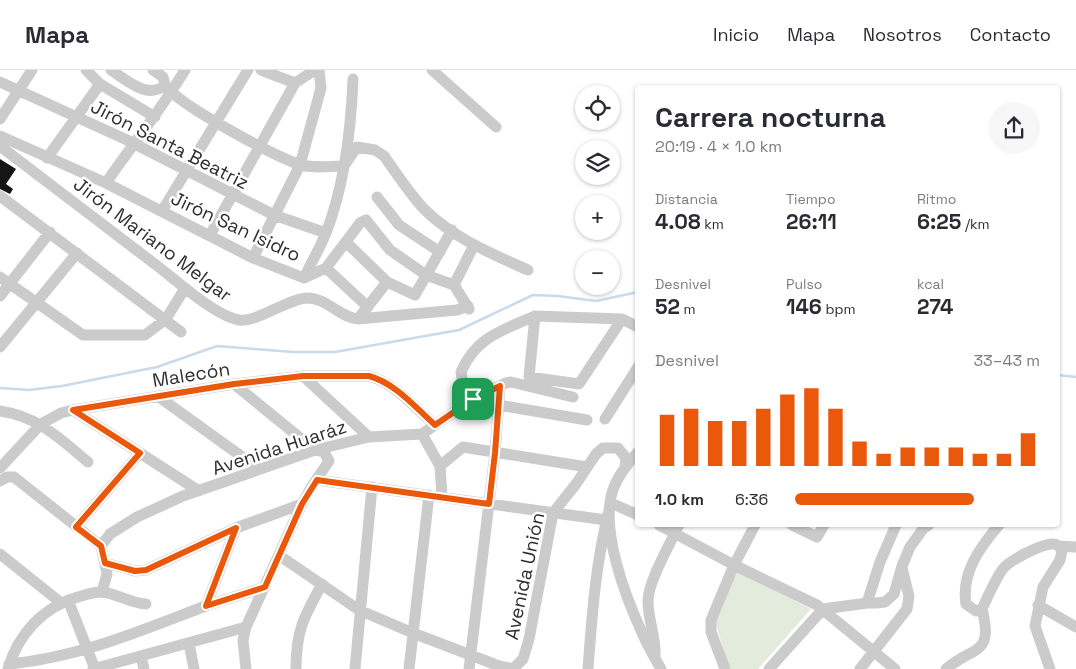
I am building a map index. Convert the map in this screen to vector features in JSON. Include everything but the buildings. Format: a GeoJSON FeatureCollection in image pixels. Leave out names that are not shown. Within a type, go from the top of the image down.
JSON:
{"type":"FeatureCollection","features":[{"type":"Feature","properties":{"kind":"street"},"geometry":{"type":"LineString","coordinates":[[0,120],[32,70]]}},
{"type":"Feature","properties":{"kind":"street"},"geometry":{"type":"LineString","coordinates":[[86,70],[100,84],[155,117]]}},
{"type":"Feature","properties":{"kind":"street"},"geometry":{"type":"LineString","coordinates":[[111,70],[146,91],[168,90],[216,122],[300,165],[344,166]]}},
{"type":"Feature","properties":{"kind":"street"},"geometry":{"type":"LineString","coordinates":[[153,70],[163,77],[168,90]]}},
{"type":"Feature","properties":{"kind":"street"},"geometry":{"type":"LineString","coordinates":[[106,183],[133,144],[155,117],[168,90],[185,70]]}},
{"type":"Feature","properties":{"kind":"street"},"geometry":{"type":"LineString","coordinates":[[162,211],[248,70]]}},
{"type":"Feature","properties":{"kind":"street"},"geometry":{"type":"LineString","coordinates":[[261,70],[295,83]]}},
{"type":"Feature","properties":{"kind":"street"},"geometry":{"type":"LineString","coordinates":[[210,236],[295,83],[317,70],[321,88],[300,165],[253,258]]}},
{"type":"Feature","properties":{"kind":"street"},"geometry":{"type":"LineString","coordinates":[[432,70],[496,127]]}},
{"type":"Feature","properties":{"kind":"street"},"geometry":{"type":"LineString","coordinates":[[304,278],[326,233],[344,166],[351,129],[353,79]]}},
{"type":"Feature","properties":{"kind":"street","name":"Jirón Santa Beatriz"},"geometry":{"type":"LineString","coordinates":[[0,82],[77,116],[274,215],[326,233]]}},
{"type":"Feature","properties":{"kind":"street"},"geometry":{"type":"LineString","coordinates":[[47,158],[100,84]]}},
{"type":"Feature","properties":{"kind":"street","name":"Jirón San Isidro"},"geometry":{"type":"LineString","coordinates":[[0,136],[106,183],[253,258],[304,278],[326,268],[360,223],[366,220],[390,250],[426,275],[454,286]]}},
{"type":"Feature","properties":{"kind":"street","name":"Jirón Mariano Melgar"},"geometry":{"type":"LineString","coordinates":[[0,146],[185,288],[224,315],[239,320],[247,320],[306,298],[317,299],[350,318],[358,319],[457,310],[469,307],[454,286]]}},
{"type":"Feature","properties":{"kind":"street"},"geometry":{"type":"LineString","coordinates":[[344,166],[357,147],[375,150],[384,156],[424,209],[474,245],[528,270]]}},
{"type":"Feature","properties":{"kind":"street"},"geometry":{"type":"LineString","coordinates":[[0,196],[181,332]]}},
{"type":"Feature","properties":{"kind":"street"},"geometry":{"type":"LineString","coordinates":[[377,196],[399,224],[440,252]]}},
{"type":"Feature","properties":{"kind":"street"},"geometry":{"type":"LineString","coordinates":[[405,315],[452,230]]}},
{"type":"Feature","properties":{"kind":"street"},"geometry":{"type":"LineString","coordinates":[[0,296],[50,232]]}},
{"type":"Feature","properties":{"kind":"street"},"geometry":{"type":"LineString","coordinates":[[346,242],[387,282],[415,295]]}},
{"type":"Feature","properties":{"kind":"street"},"geometry":{"type":"LineString","coordinates":[[454,286],[474,245]]}},
{"type":"Feature","properties":{"kind":"street"},"geometry":{"type":"LineString","coordinates":[[0,347],[38,303],[77,253]]}},
{"type":"Feature","properties":{"kind":"street"},"geometry":{"type":"LineString","coordinates":[[326,268],[368,307]]}},
{"type":"Feature","properties":{"kind":"street"},"geometry":{"type":"LineString","coordinates":[[0,277],[83,335],[145,335],[166,319],[185,288]]}},
{"type":"Feature","properties":{"kind":"street"},"geometry":{"type":"LineString","coordinates":[[358,319],[387,282]]}},
{"type":"Feature","properties":{"kind":"street"},"geometry":{"type":"LineString","coordinates":[[535,316],[529,377],[579,384],[622,319]]}},
{"type":"Feature","properties":{"kind":"street"},"geometry":{"type":"LineString","coordinates":[[473,399],[463,385],[460,372],[479,343],[492,335],[535,316],[622,319],[635,326]]}},
{"type":"Feature","properties":{"kind":"street"},"geometry":{"type":"LineString","coordinates":[[605,419],[635,372]]}},
{"type":"Feature","properties":{"kind":"street"},"geometry":{"type":"LineString","coordinates":[[303,376],[369,437]]}},
{"type":"Feature","properties":{"kind":"street","name":"Malecón"},"geometry":{"type":"LineString","coordinates":[[0,468],[41,424],[61,413],[234,384],[303,376],[369,376],[375,378],[388,384],[435,425]]}},
{"type":"Feature","properties":{"kind":"street"},"geometry":{"type":"LineString","coordinates":[[442,497],[440,466],[422,434],[473,399],[511,382],[573,397]]}},
{"type":"Feature","properties":{"kind":"street"},"geometry":{"type":"LineString","coordinates":[[234,384],[315,450],[324,452],[329,461],[302,504],[280,556],[246,627],[244,640],[246,669]]}},
{"type":"Feature","properties":{"kind":"street"},"geometry":{"type":"LineString","coordinates":[[469,669],[495,453],[500,386]]}},
{"type":"Feature","properties":{"kind":"street"},"geometry":{"type":"LineString","coordinates":[[159,397],[259,469]]}},
{"type":"Feature","properties":{"kind":"street"},"geometry":{"type":"LineString","coordinates":[[498,405],[587,420]]}},
{"type":"Feature","properties":{"kind":"street"},"geometry":{"type":"LineString","coordinates":[[73,410],[199,491]]}},
{"type":"Feature","properties":{"kind":"street"},"geometry":{"type":"LineString","coordinates":[[0,411],[41,424],[88,462]]}},
{"type":"Feature","properties":{"kind":"street","name":"Avenida Huaráz"},"geometry":{"type":"LineString","coordinates":[[101,546],[110,534],[137,517],[259,469],[315,450],[369,437],[422,434]]}},
{"type":"Feature","properties":{"kind":"street"},"geometry":{"type":"LineString","coordinates":[[440,466],[463,447],[588,467]]}},
{"type":"Feature","properties":{"kind":"street","name":"Avenida Unión"},"geometry":{"type":"LineString","coordinates":[[514,669],[523,659],[529,639],[553,512],[576,484],[596,454],[604,448],[618,448],[623,452],[626,458],[625,466]]}},
{"type":"Feature","properties":{"kind":"street"},"geometry":{"type":"LineString","coordinates":[[76,527],[140,453]]}},
{"type":"Feature","properties":{"kind":"street"},"geometry":{"type":"LineString","coordinates":[[588,669],[591,618],[606,520],[614,487],[625,466],[635,455]]}},
{"type":"Feature","properties":{"kind":"street"},"geometry":{"type":"LineString","coordinates":[[0,481],[7,477],[14,477],[101,546],[106,574],[102,592]]}},
{"type":"Feature","properties":{"kind":"street"},"geometry":{"type":"LineString","coordinates":[[317,480],[606,520]]}},
{"type":"Feature","properties":{"kind":"street"},"geometry":{"type":"LineString","coordinates":[[355,669],[359,610],[372,487]]}},
{"type":"Feature","properties":{"kind":"street"},"geometry":{"type":"LineString","coordinates":[[409,669],[429,495]]}},
{"type":"Feature","properties":{"kind":"street"},"geometry":{"type":"LineString","coordinates":[[611,503],[635,514]]}},
{"type":"Feature","properties":{"kind":"street"},"geometry":{"type":"LineString","coordinates":[[611,503],[610,531],[619,572],[643,635],[661,669]]}},
{"type":"Feature","properties":{"kind":"street"},"geometry":{"type":"LineString","coordinates":[[105,563],[135,571],[146,570],[236,528],[302,504]]}},
{"type":"Feature","properties":{"kind":"street"},"geometry":{"type":"LineString","coordinates":[[725,669],[711,632],[711,620],[734,565],[754,527]]}},
{"type":"Feature","properties":{"kind":"street"},"geometry":{"type":"LineString","coordinates":[[796,527],[817,537],[823,527]]}},
{"type":"Feature","properties":{"kind":"street"},"geometry":{"type":"LineString","coordinates":[[866,603],[880,562],[895,527]]}},
{"type":"Feature","properties":{"kind":"street"},"geometry":{"type":"LineString","coordinates":[[769,669],[823,609],[885,602],[894,594],[910,547],[926,527]]}},
{"type":"Feature","properties":{"kind":"street"},"geometry":{"type":"LineString","coordinates":[[997,527],[979,549],[968,574],[966,604],[976,611],[982,608],[1003,568],[1032,550],[1046,545],[1054,544],[1076,547]]}},
{"type":"Feature","properties":{"kind":"street"},"geometry":{"type":"LineString","coordinates":[[206,606],[236,528]]}},
{"type":"Feature","properties":{"kind":"street"},"geometry":{"type":"LineString","coordinates":[[654,657],[655,640],[648,600],[650,584],[677,529],[734,565],[823,609],[895,669]]}},
{"type":"Feature","properties":{"kind":"street"},"geometry":{"type":"LineString","coordinates":[[1050,669],[1035,626],[1043,587],[1060,560],[1062,551],[1059,546]]}},
{"type":"Feature","properties":{"kind":"street"},"geometry":{"type":"LineString","coordinates":[[0,554],[64,601],[87,648],[94,669],[246,627]]}},
{"type":"Feature","properties":{"kind":"street"},"geometry":{"type":"LineString","coordinates":[[280,556],[359,610],[506,669],[514,669]]}},
{"type":"Feature","properties":{"kind":"street"},"geometry":{"type":"LineString","coordinates":[[860,669],[907,609],[909,596],[902,566]]}},
{"type":"Feature","properties":{"kind":"street"},"geometry":{"type":"LineString","coordinates":[[296,669],[296,646],[300,628],[322,584]]}},
{"type":"Feature","properties":{"kind":"street"},"geometry":{"type":"LineString","coordinates":[[9,667],[114,641],[206,606],[265,587]]}},
{"type":"Feature","properties":{"kind":"street"},"geometry":{"type":"LineString","coordinates":[[9,667],[22,636],[32,625],[64,601],[91,593],[102,592],[134,603],[146,604]]}},
{"type":"Feature","properties":{"kind":"street"},"geometry":{"type":"LineString","coordinates":[[1038,605],[1076,627]]}},
{"type":"Feature","properties":{"kind":"street"},"geometry":{"type":"LineString","coordinates":[[946,669],[980,649],[986,632],[982,608]]}},
{"type":"Feature","properties":{"kind":"street"},"geometry":{"type":"LineString","coordinates":[[189,643],[194,669]]}},
{"type":"Feature","properties":{"kind":"street"},"geometry":{"type":"LineString","coordinates":[[141,656],[144,669]]}},
{"type":"Feature","properties":{"kind":"green space"},"geometry":{"type":"Polygon","coordinates":[[[735,570],[811,609],[758,669],[729,669],[715,621],[735,570]]]}},
{"type":"Feature","properties":{"kind":"waterway"},"geometry":{"type":"LineString","coordinates":[[0,388],[29,390],[62,386],[157,367],[217,346],[294,352],[335,352],[459,330],[533,295],[596,301],[635,293]]}},
{"type":"Feature","properties":{"kind":"waterway"},"geometry":{"type":"LineString","coordinates":[[1060,375],[1076,377]]}},
{"type":"Feature","properties":{"kind":"route"},"geometry":{"type":"LineString","coordinates":[[303,376],[369,376],[375,378],[388,384],[435,425],[473,399],[500,386],[489,504],[317,480],[302,504],[265,587],[206,606],[236,528],[146,570],[135,571],[105,563],[101,546],[76,527],[140,453],[73,410],[234,384],[303,376]]}}]}
